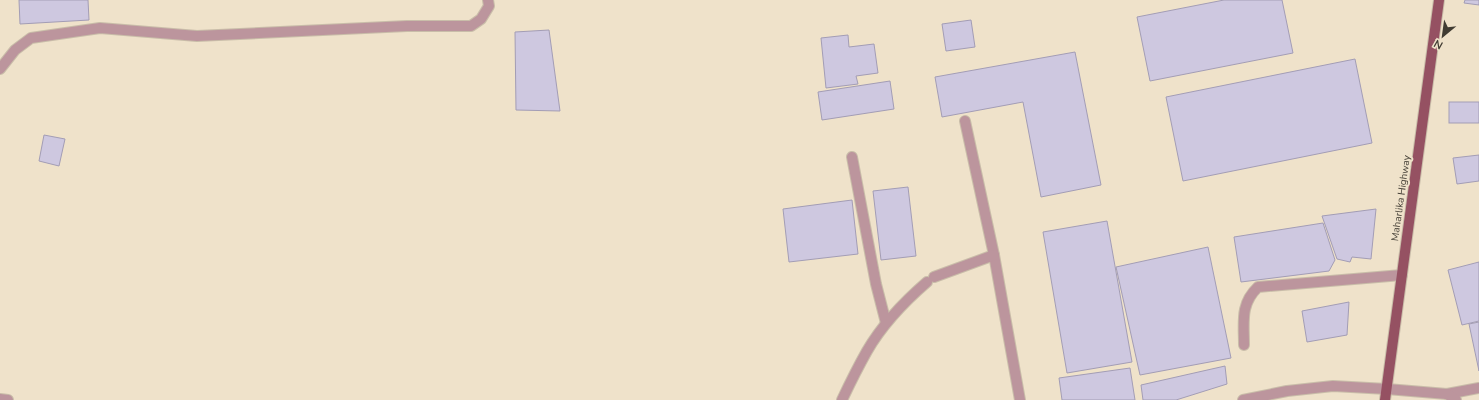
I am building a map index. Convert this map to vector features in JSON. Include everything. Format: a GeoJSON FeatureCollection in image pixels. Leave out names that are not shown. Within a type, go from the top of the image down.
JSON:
{"type":"FeatureCollection","features":[{"type":"Feature","properties":{"kind":"main road","name":"Maharlika Highway"},"geometry":{"type":"LineString","coordinates":[[1385,400],[1439,0]]}},
{"type":"Feature","properties":{"kind":"street"},"geometry":{"type":"LineString","coordinates":[[0,69],[15,50],[31,38],[100,28],[197,36],[407,26],[471,26],[481,19],[489,6],[488,0]]}},
{"type":"Feature","properties":{"kind":"street"},"geometry":{"type":"LineString","coordinates":[[965,121],[994,255],[1020,400]]}},
{"type":"Feature","properties":{"kind":"street"},"geometry":{"type":"LineString","coordinates":[[852,157],[876,284],[886,323]]}},
{"type":"Feature","properties":{"kind":"street"},"geometry":{"type":"LineString","coordinates":[[842,400],[868,350],[886,323],[914,293],[931,279],[994,255]]}},
{"type":"Feature","properties":{"kind":"street"},"geometry":{"type":"LineString","coordinates":[[1244,345],[1244,311],[1250,295],[1258,287],[1402,275]]}},
{"type":"Feature","properties":{"kind":"street"},"geometry":{"type":"LineString","coordinates":[[1243,400],[1287,391],[1333,386],[1387,388],[1447,394],[1479,388]]}},
{"type":"Feature","properties":{"kind":"street"},"geometry":{"type":"LineString","coordinates":[[1447,394],[1456,400]]}},
{"type":"Feature","properties":{"kind":"street"},"geometry":{"type":"LineString","coordinates":[[0,399],[8,400]]}},
{"type":"Feature","properties":{"kind":"building"},"geometry":{"type":"Polygon","coordinates":[[[19,0],[88,0],[89,20],[20,24],[19,0]]]}},
{"type":"Feature","properties":{"kind":"building"},"geometry":{"type":"Polygon","coordinates":[[[1224,0],[1282,0],[1293,53],[1150,81],[1137,17],[1224,0]]]}},
{"type":"Feature","properties":{"kind":"building"},"geometry":{"type":"Polygon","coordinates":[[[1465,0],[1479,0],[1479,5],[1464,3],[1465,0]]]}},
{"type":"Feature","properties":{"kind":"building"},"geometry":{"type":"Polygon","coordinates":[[[971,20],[975,47],[946,51],[942,24],[971,20]]]}},
{"type":"Feature","properties":{"kind":"building"},"geometry":{"type":"Polygon","coordinates":[[[549,30],[560,111],[516,110],[515,32],[549,30]]]}},
{"type":"Feature","properties":{"kind":"building"},"geometry":{"type":"Polygon","coordinates":[[[848,35],[849,47],[874,44],[878,73],[856,76],[858,84],[826,88],[821,38],[848,35]]]}},
{"type":"Feature","properties":{"kind":"building"},"geometry":{"type":"Polygon","coordinates":[[[1075,52],[1101,185],[1041,197],[1023,102],[942,117],[935,77],[1075,52]]]}},
{"type":"Feature","properties":{"kind":"building"},"geometry":{"type":"Polygon","coordinates":[[[1355,59],[1372,143],[1183,181],[1166,97],[1355,59]]]}},
{"type":"Feature","properties":{"kind":"building"},"geometry":{"type":"Polygon","coordinates":[[[890,81],[894,109],[822,120],[818,92],[890,81]]]}},
{"type":"Feature","properties":{"kind":"building"},"geometry":{"type":"Polygon","coordinates":[[[1449,102],[1479,102],[1479,123],[1449,123],[1449,102]]]}},
{"type":"Feature","properties":{"kind":"building"},"geometry":{"type":"Polygon","coordinates":[[[44,135],[65,139],[59,166],[39,161],[44,135]]]}},
{"type":"Feature","properties":{"kind":"building"},"geometry":{"type":"Polygon","coordinates":[[[1479,155],[1479,181],[1457,184],[1453,158],[1479,155]]]}},
{"type":"Feature","properties":{"kind":"building"},"geometry":{"type":"Polygon","coordinates":[[[908,187],[916,256],[881,260],[873,191],[908,187]]]}},
{"type":"Feature","properties":{"kind":"building"},"geometry":{"type":"Polygon","coordinates":[[[852,200],[858,254],[789,262],[783,209],[852,200]]]}},
{"type":"Feature","properties":{"kind":"building"},"geometry":{"type":"Polygon","coordinates":[[[1376,209],[1371,259],[1352,257],[1350,262],[1337,259],[1322,216],[1376,209]]]}},
{"type":"Feature","properties":{"kind":"building"},"geometry":{"type":"Polygon","coordinates":[[[1107,221],[1132,362],[1067,373],[1043,232],[1107,221]]]}},
{"type":"Feature","properties":{"kind":"building"},"geometry":{"type":"Polygon","coordinates":[[[1323,223],[1335,260],[1329,271],[1241,282],[1234,237],[1323,223]]]}},
{"type":"Feature","properties":{"kind":"building"},"geometry":{"type":"Polygon","coordinates":[[[1208,247],[1231,358],[1140,375],[1116,267],[1208,247]]]}},
{"type":"Feature","properties":{"kind":"building"},"geometry":{"type":"Polygon","coordinates":[[[1479,262],[1479,321],[1462,325],[1448,270],[1479,262]]]}},
{"type":"Feature","properties":{"kind":"building"},"geometry":{"type":"Polygon","coordinates":[[[1349,302],[1347,335],[1307,342],[1302,311],[1349,302]]]}},
{"type":"Feature","properties":{"kind":"building"},"geometry":{"type":"Polygon","coordinates":[[[1479,322],[1479,371],[1469,324],[1479,322]]]}},
{"type":"Feature","properties":{"kind":"building"},"geometry":{"type":"Polygon","coordinates":[[[1225,366],[1227,384],[1176,400],[1143,400],[1141,385],[1225,366]]]}},
{"type":"Feature","properties":{"kind":"building"},"geometry":{"type":"Polygon","coordinates":[[[1130,368],[1135,400],[1062,400],[1059,378],[1130,368]]]}}]}
